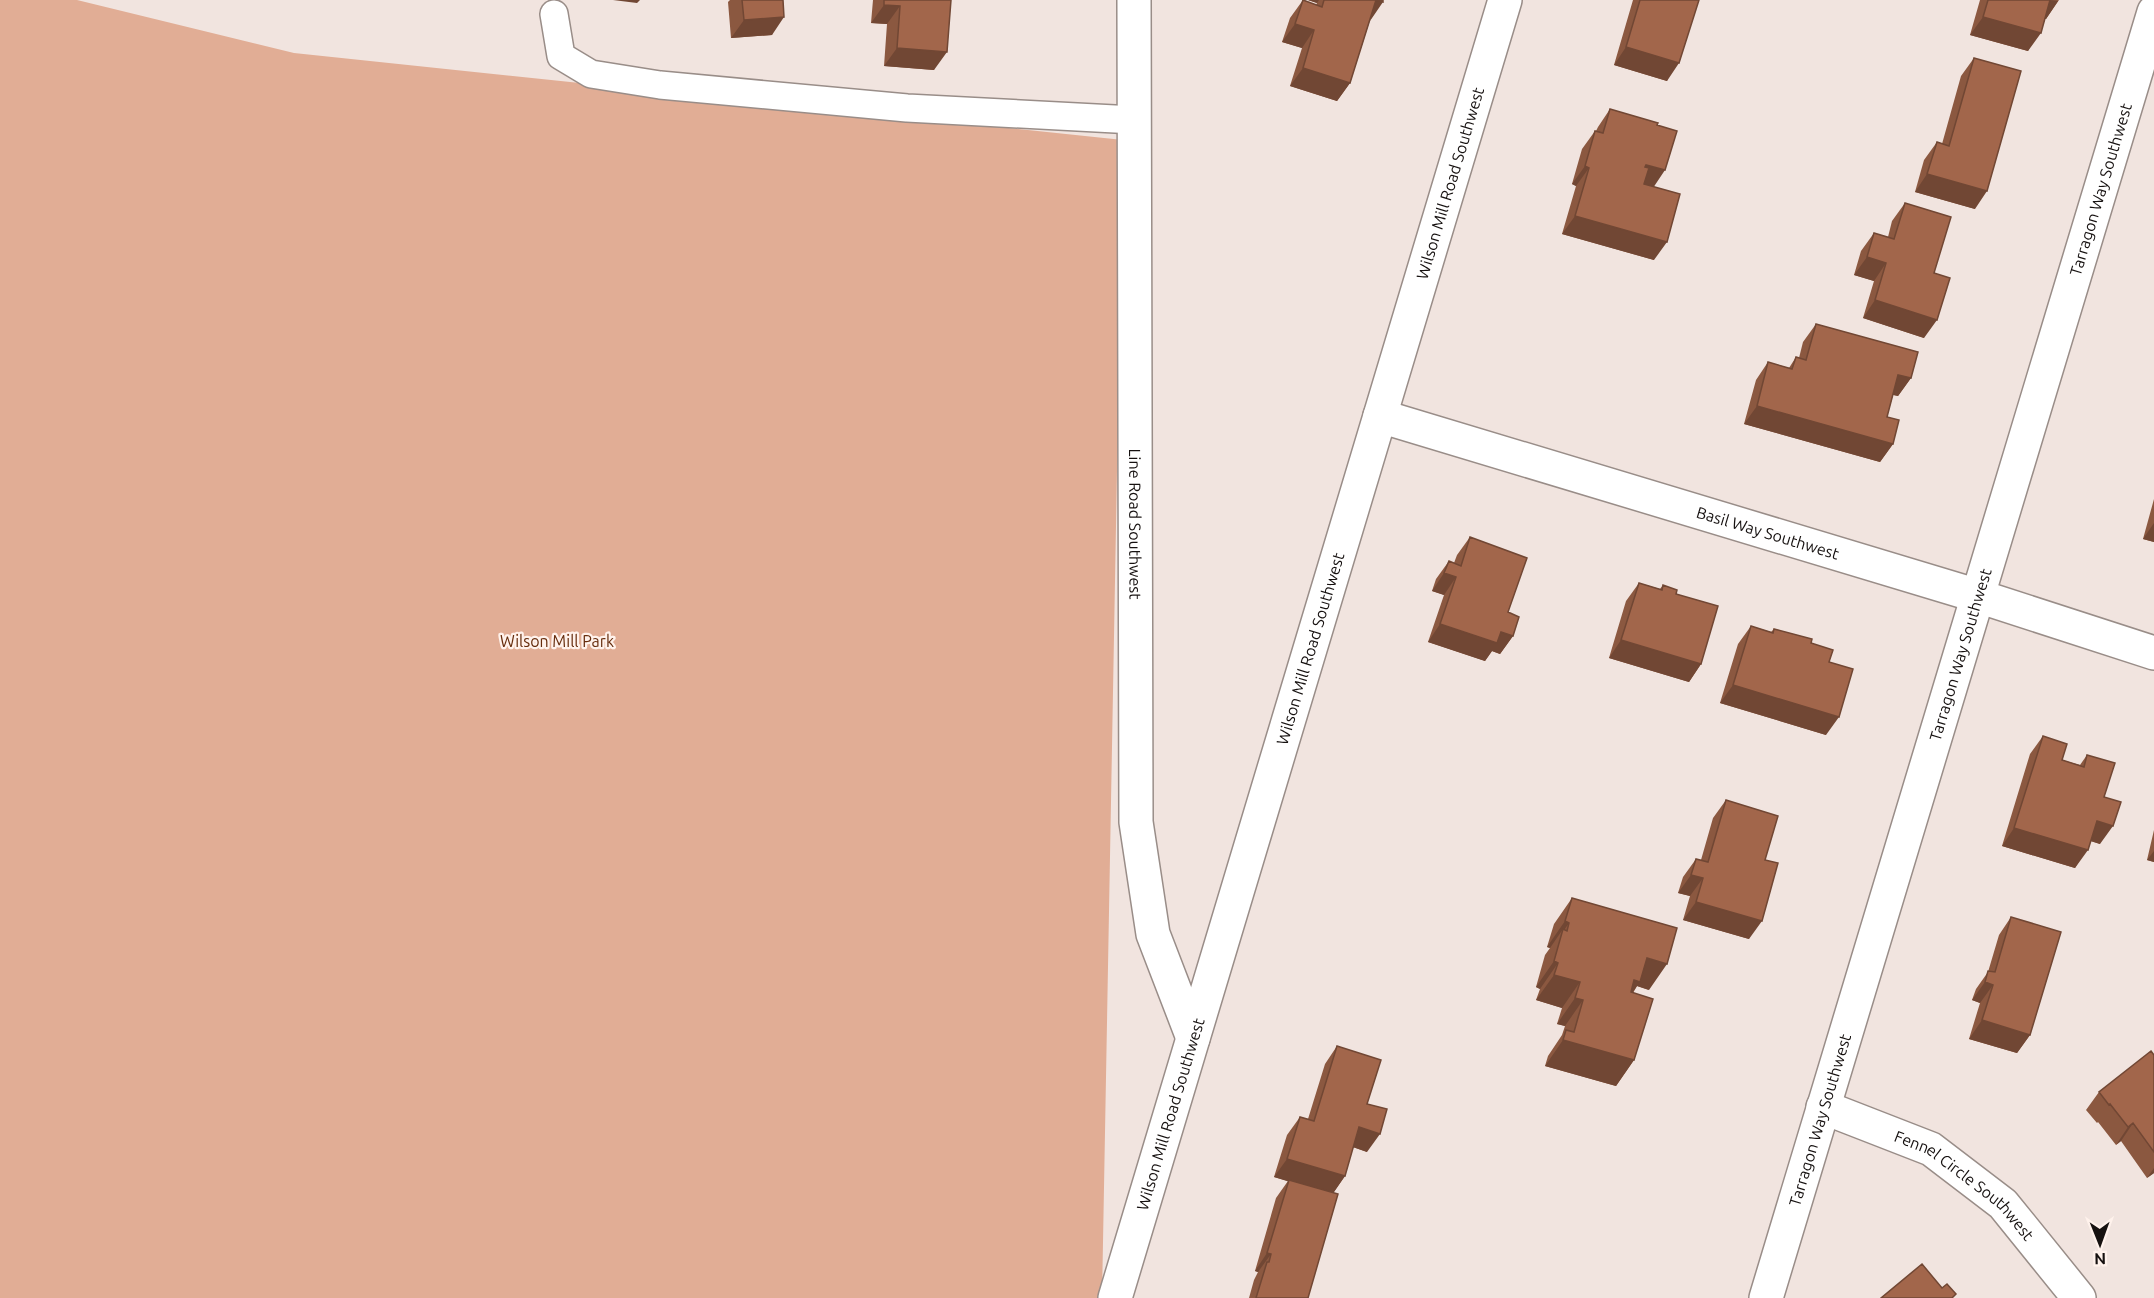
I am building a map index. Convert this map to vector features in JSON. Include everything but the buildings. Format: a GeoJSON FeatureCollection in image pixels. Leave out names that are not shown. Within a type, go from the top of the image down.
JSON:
{"type":"FeatureCollection","features":[{"type":"Feature","properties":{"kind":"street","name":"Line Road Southwest"},"geometry":{"type":"LineString","coordinates":[[1134,0],[1136,822],[1153,934],[1193,1038]]}},
{"type":"Feature","properties":{"kind":"street","name":"Wilson Mill Road Southwest"},"geometry":{"type":"LineString","coordinates":[[1115,1298],[1505,0]]}},
{"type":"Feature","properties":{"kind":"street","name":"Tarragon Way Southwest"},"geometry":{"type":"LineString","coordinates":[[1766,1298],[2154,12]]}},
{"type":"Feature","properties":{"kind":"street","name":"Basil Way Southwest"},"geometry":{"type":"LineString","coordinates":[[1380,417],[1978,596],[2154,653]]}},
{"type":"Feature","properties":{"kind":"street","name":"Fennel Circle Southwest"},"geometry":{"type":"LineString","coordinates":[[1823,1107],[1931,1149],[2003,1204],[2079,1298]]}},
{"type":"Feature","properties":{"kind":"lane"},"geometry":{"type":"LineString","coordinates":[[554,14],[561,57],[591,74],[660,85],[837,102],[1134,120]]}},
{"type":"Feature","properties":{"kind":"green space","name":"Wilson Mill Park"},"geometry":{"type":"Polygon","coordinates":[[[0,0],[77,0],[294,53],[1123,140],[1102,1298],[0,1298],[0,0]]]}}]}
